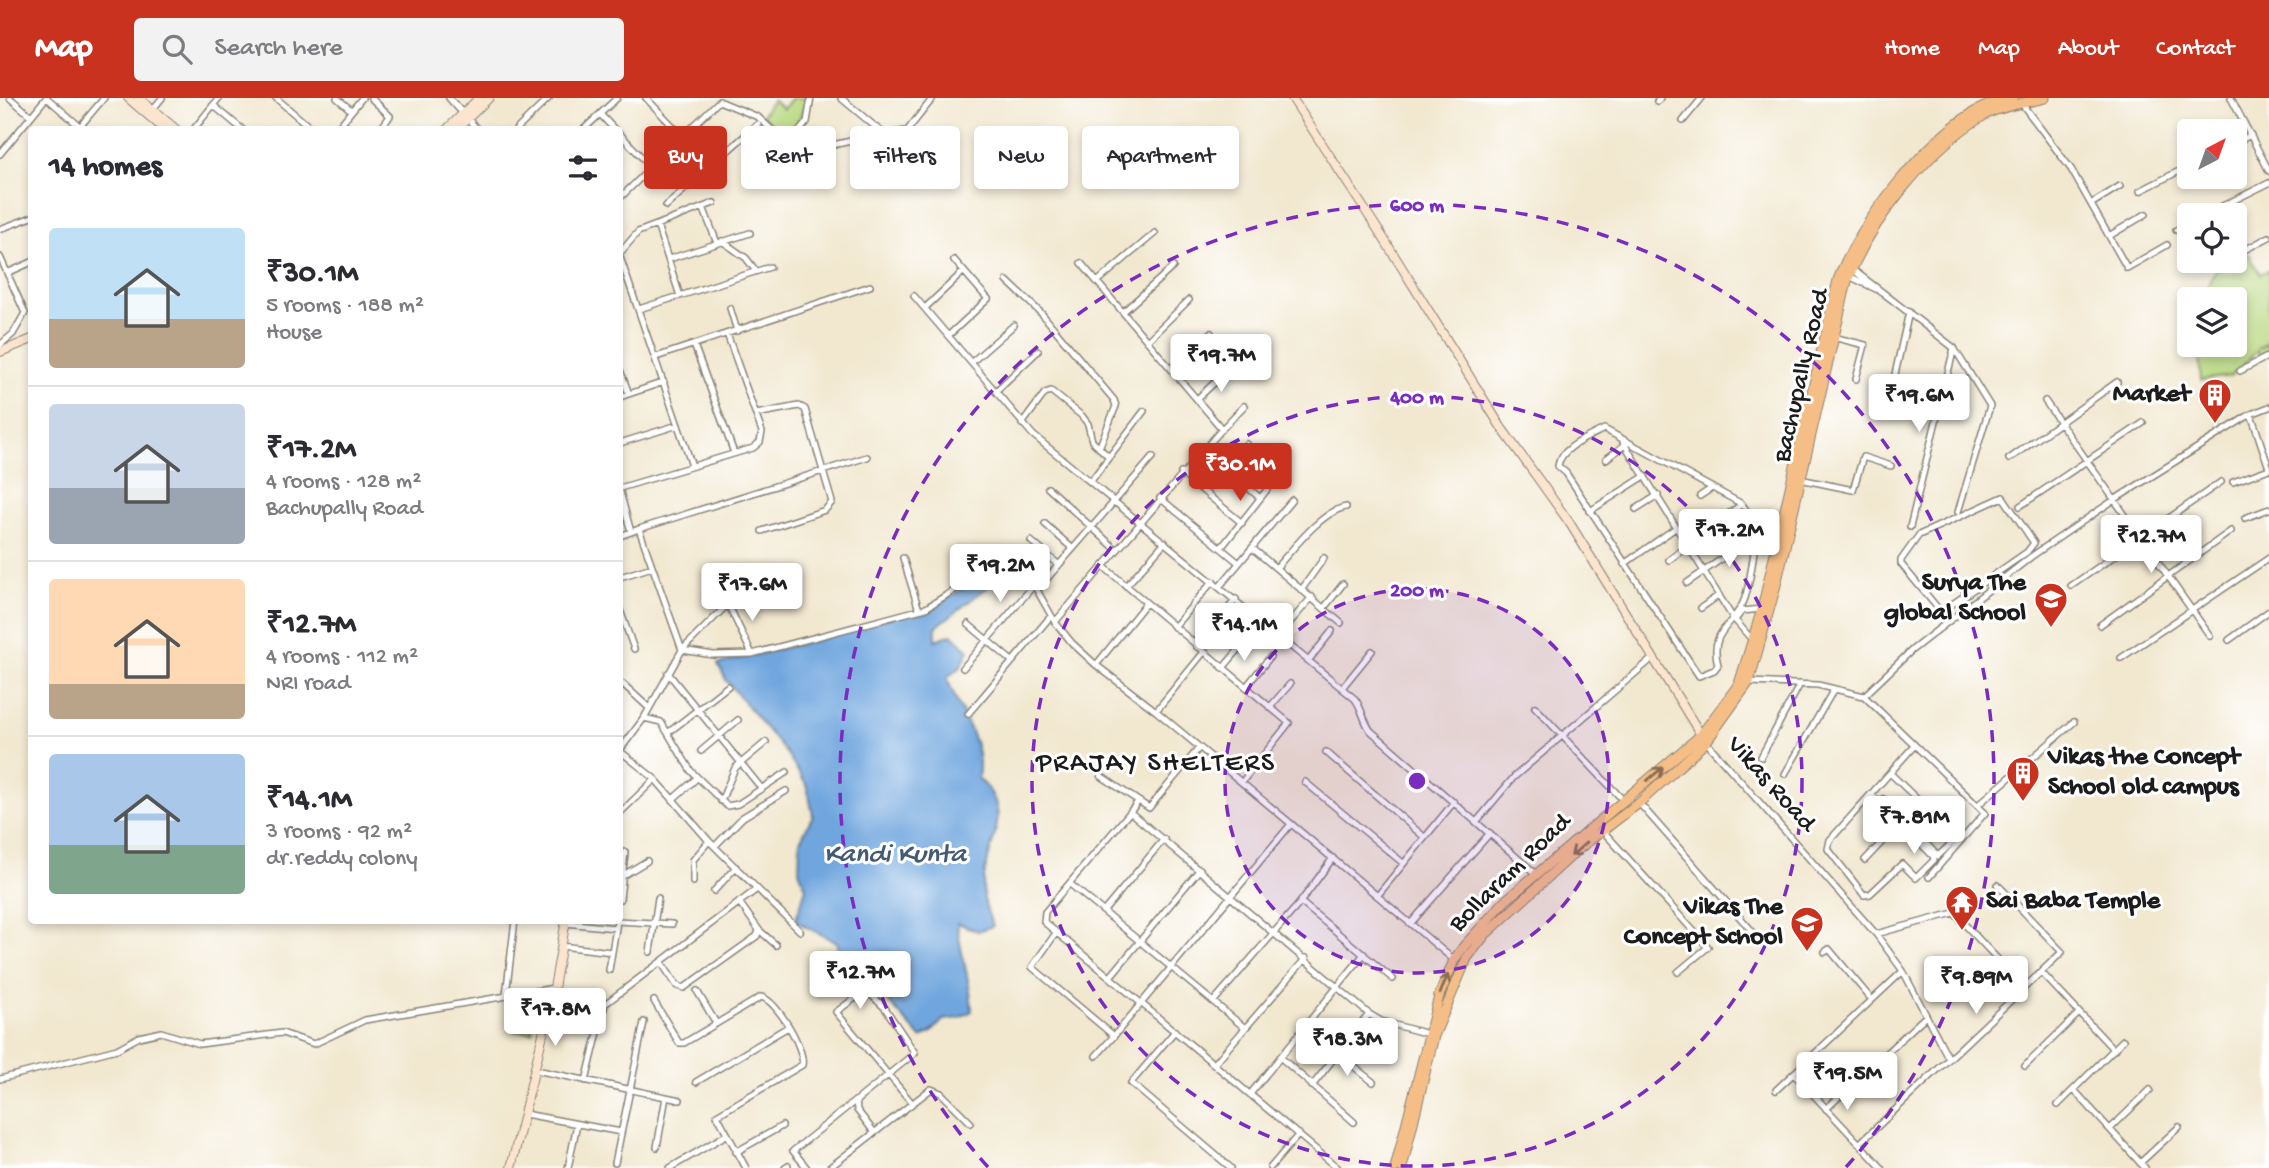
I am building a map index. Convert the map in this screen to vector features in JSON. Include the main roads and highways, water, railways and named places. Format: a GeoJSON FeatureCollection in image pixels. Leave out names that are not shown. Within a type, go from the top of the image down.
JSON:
{"type":"FeatureCollection","features":[{"type":"Feature","properties":{"kind":"main road","name":"Bachupally Road"},"geometry":{"type":"LineString","coordinates":[[1704,738],[1749,682],[1838,280],[1847,256],[1878,210],[1934,145],[1983,107],[2045,98]]}},
{"type":"Feature","properties":{"kind":"main road","name":"Bachupally Road"},"geometry":{"type":"LineString","coordinates":[[1704,738],[1738,684],[1754,641],[1800,479],[1851,272],[1872,231],[1942,148],[1986,114],[2018,101]]}},
{"type":"Feature","properties":{"kind":"main road","name":"Bollaram Road"},"geometry":{"type":"LineString","coordinates":[[1402,1168],[1428,1034],[1454,960],[1477,929],[1536,874],[1623,800],[1704,738]]}},
{"type":"Feature","properties":{"kind":"main road","name":"Bollaram Road"},"geometry":{"type":"LineString","coordinates":[[1395,1168],[1434,1037],[1467,958],[1505,916],[1639,803],[1704,738]]}},
{"type":"Feature","properties":{"kind":"water","name":"Kandi Kunta"},"geometry":{"type":"Polygon","coordinates":[[[974,580],[993,583],[936,627],[936,640],[952,634],[969,650],[960,668],[947,677],[978,751],[978,778],[995,802],[997,826],[983,885],[985,903],[993,926],[978,931],[957,923],[972,1011],[959,1018],[943,1020],[932,1032],[921,1038],[871,982],[842,990],[822,972],[837,960],[838,943],[795,921],[806,888],[799,870],[800,841],[813,815],[807,786],[787,754],[726,680],[718,664],[836,635],[896,615],[927,613],[974,580]]]}},
{"type":"Feature","properties":{"kind":"place","name":"Market"},"geometry":{"type":"Point","coordinates":[2215,425]}},
{"type":"Feature","properties":{"kind":"place","name":"Surya The global School"},"geometry":{"type":"Point","coordinates":[2051,629]}},
{"type":"Feature","properties":{"kind":"place","name":"Vikas the Concept School old campus"},"geometry":{"type":"Point","coordinates":[2023,803]}},
{"type":"Feature","properties":{"kind":"place","name":"Sai Baba Temple"},"geometry":{"type":"Point","coordinates":[1962,932]}},
{"type":"Feature","properties":{"kind":"place","name":"Vikas The Concept School"},"geometry":{"type":"Point","coordinates":[1807,953]}},
{"type":"Feature","properties":{"kind":"district","name":"PRAJAY SHELTERS"},"geometry":{"type":"Point","coordinates":[1156,764]}}]}
